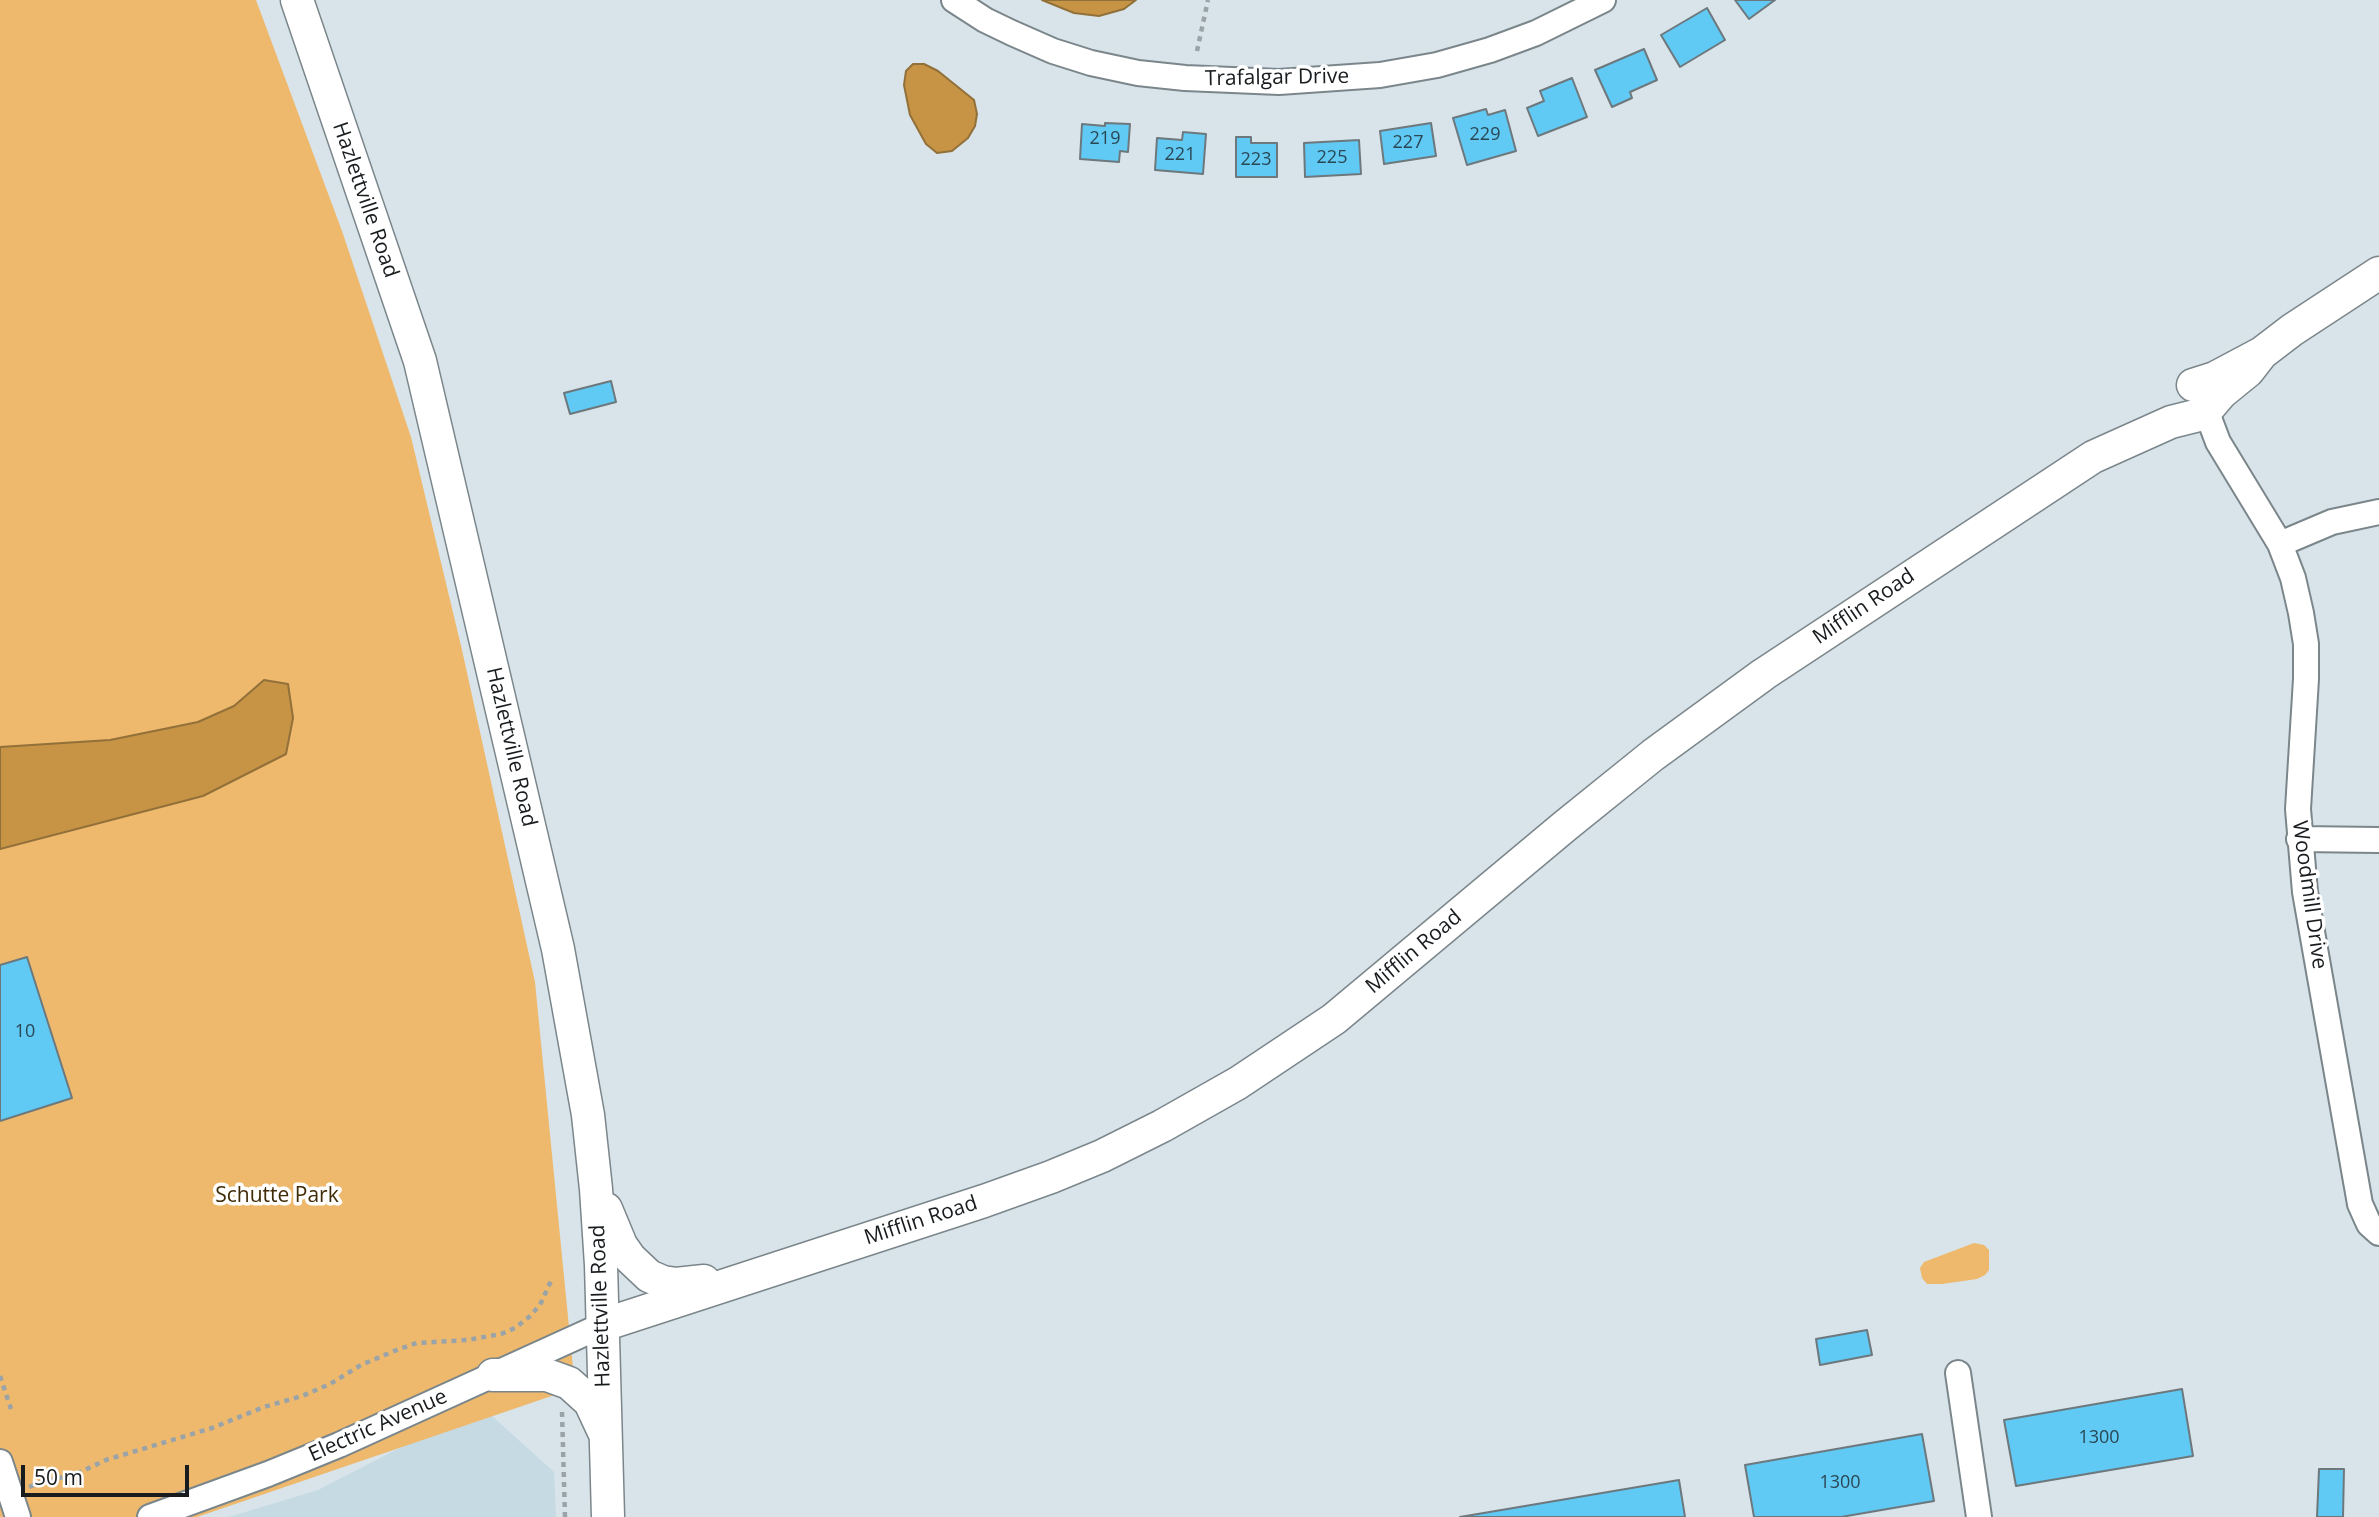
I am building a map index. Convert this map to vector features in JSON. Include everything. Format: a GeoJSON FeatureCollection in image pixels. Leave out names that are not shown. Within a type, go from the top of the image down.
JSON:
{"type":"FeatureCollection","features":[{"type":"Feature","properties":{"kind":"main road","name":"Hazlettville Road"},"geometry":{"type":"LineString","coordinates":[[297,0],[407,321],[428,394],[558,948],[588,1115],[595,1177],[603,1325],[608,1517]]}},
{"type":"Feature","properties":{"kind":"main road"},"geometry":{"type":"LineString","coordinates":[[2195,405],[2215,378],[2262,353],[2379,273]]}},
{"type":"Feature","properties":{"kind":"main road","name":"Mifflin Road"},"geometry":{"type":"LineString","coordinates":[[603,1325],[1051,1177],[1102,1156],[1162,1126],[1238,1083],[1334,1019],[1594,802],[1764,674],[2093,457],[2148,432],[2160,419],[2195,405]]}},
{"type":"Feature","properties":{"kind":"main road"},"geometry":{"type":"LineString","coordinates":[[595,1177],[621,1245],[629,1258],[649,1276],[676,1284],[740,1278]]}},
{"type":"Feature","properties":{"kind":"main road"},"geometry":{"type":"LineString","coordinates":[[493,1375],[547,1375],[569,1383],[590,1402],[606,1437]]}},
{"type":"Feature","properties":{"kind":"street","name":"Trafalgar Drive"},"geometry":{"type":"LineString","coordinates":[[954,0],[1012,33],[1053,51],[1091,63],[1138,73],[1185,78],[1279,82],[1380,75],[1437,65],[1536,33],[1603,0]]}},
{"type":"Feature","properties":{"kind":"street","name":"Woodmill Drive"},"geometry":{"type":"LineString","coordinates":[[2195,405],[2280,544],[2293,578],[2306,644],[2298,780],[2299,839],[2305,892],[2360,1204],[2369,1224],[2379,1233]]}},
{"type":"Feature","properties":{"kind":"street"},"geometry":{"type":"LineString","coordinates":[[2280,544],[2332,522],[2379,512]]}},
{"type":"Feature","properties":{"kind":"street"},"geometry":{"type":"LineString","coordinates":[[2299,839],[2379,840]]}},
{"type":"Feature","properties":{"kind":"street","name":"Electric Avenue"},"geometry":{"type":"LineString","coordinates":[[150,1517],[339,1445],[603,1325]]}},
{"type":"Feature","properties":{"kind":"street"},"geometry":{"type":"LineString","coordinates":[[1958,1373],[1979,1517]]}},
{"type":"Feature","properties":{"kind":"street"},"geometry":{"type":"LineString","coordinates":[[0,1462],[18,1517]]}},
{"type":"Feature","properties":{"kind":"path"},"geometry":{"type":"LineString","coordinates":[[1197,51],[1208,0]]}},
{"type":"Feature","properties":{"kind":"path"},"geometry":{"type":"LineString","coordinates":[[25,1489],[44,1481],[74,1475],[106,1460],[156,1446],[302,1396],[330,1384],[361,1365],[417,1343],[467,1340],[500,1334],[515,1328],[530,1317],[540,1305],[551,1281]]}},
{"type":"Feature","properties":{"kind":"path"},"geometry":{"type":"LineString","coordinates":[[0,1376],[11,1409]]}},
{"type":"Feature","properties":{"kind":"path"},"geometry":{"type":"LineString","coordinates":[[562,1407],[565,1517]]}},
{"type":"Feature","properties":{"kind":"shaded area"},"geometry":{"type":"Polygon","coordinates":[[[1042,0],[1136,0],[1124,9],[1099,16],[1074,13],[1042,0]]]}},
{"type":"Feature","properties":{"kind":"shaded area"},"geometry":{"type":"Polygon","coordinates":[[[913,64],[924,64],[938,71],[974,100],[977,114],[975,126],[968,138],[952,151],[937,153],[926,144],[910,115],[904,85],[906,71],[913,64]]]}},
{"type":"Feature","properties":{"kind":"shaded area"},"geometry":{"type":"Polygon","coordinates":[[[264,680],[288,684],[293,718],[286,754],[203,796],[0,849],[0,747],[110,740],[198,722],[234,706],[264,680]]]}},
{"type":"Feature","properties":{"kind":"shaded area"},"geometry":{"type":"Polygon","coordinates":[[[481,1406],[554,1472],[556,1517],[229,1517],[318,1490],[481,1406]]]}},
{"type":"Feature","properties":{"kind":"green space","name":"Schutte Park"},"geometry":{"type":"Polygon","coordinates":[[[0,0],[256,0],[342,231],[411,437],[462,650],[535,982],[575,1388],[197,1517],[0,1517],[0,0]]]}},
{"type":"Feature","properties":{"kind":"green space"},"geometry":{"type":"Polygon","coordinates":[[[1974,1243],[1984,1245],[1989,1250],[1989,1270],[1985,1275],[1977,1279],[1942,1284],[1927,1284],[1922,1278],[1920,1268],[1924,1262],[1974,1243]]]}},
{"type":"Feature","properties":{"kind":"building"},"geometry":{"type":"Polygon","coordinates":[[[1735,0],[1775,0],[1749,19],[1735,0]]]}},
{"type":"Feature","properties":{"kind":"building"},"geometry":{"type":"Polygon","coordinates":[[[1707,8],[1725,40],[1680,67],[1661,35],[1707,8]]]}},
{"type":"Feature","properties":{"kind":"building"},"geometry":{"type":"Polygon","coordinates":[[[1644,49],[1657,80],[1630,92],[1632,98],[1612,107],[1595,70],[1644,49]]]}},
{"type":"Feature","properties":{"kind":"building"},"geometry":{"type":"Polygon","coordinates":[[[1572,78],[1587,117],[1538,136],[1527,108],[1544,101],[1540,91],[1572,78]]]}},
{"type":"Feature","properties":{"kind":"building"},"geometry":{"type":"Polygon","coordinates":[[[1486,109],[1488,115],[1505,110],[1516,151],[1467,165],[1453,118],[1486,109]]]}},
{"type":"Feature","properties":{"kind":"building"},"geometry":{"type":"Polygon","coordinates":[[[1105,123],[1130,124],[1128,152],[1120,151],[1119,162],[1080,159],[1082,124],[1105,126],[1105,123]]]}},
{"type":"Feature","properties":{"kind":"building"},"geometry":{"type":"Polygon","coordinates":[[[1431,123],[1436,156],[1384,164],[1380,131],[1431,123]]]}},
{"type":"Feature","properties":{"kind":"building"},"geometry":{"type":"Polygon","coordinates":[[[1183,132],[1206,134],[1203,174],[1155,170],[1157,138],[1182,140],[1183,132]]]}},
{"type":"Feature","properties":{"kind":"building"},"geometry":{"type":"Polygon","coordinates":[[[1236,137],[1251,137],[1251,143],[1277,143],[1277,177],[1236,177],[1236,137]]]}},
{"type":"Feature","properties":{"kind":"building"},"geometry":{"type":"Polygon","coordinates":[[[1359,140],[1361,174],[1305,177],[1304,143],[1359,140]]]}},
{"type":"Feature","properties":{"kind":"building"},"geometry":{"type":"Polygon","coordinates":[[[611,381],[616,402],[570,414],[564,393],[611,381]]]}},
{"type":"Feature","properties":{"kind":"building"},"geometry":{"type":"Polygon","coordinates":[[[27,957],[72,1098],[0,1121],[0,965],[27,957]]]}},
{"type":"Feature","properties":{"kind":"building"},"geometry":{"type":"Polygon","coordinates":[[[1867,1330],[1872,1355],[1820,1365],[1816,1339],[1867,1330]]]}},
{"type":"Feature","properties":{"kind":"building"},"geometry":{"type":"Polygon","coordinates":[[[2182,1389],[2193,1456],[2016,1486],[2004,1420],[2182,1389]]]}},
{"type":"Feature","properties":{"kind":"building"},"geometry":{"type":"Polygon","coordinates":[[[1922,1434],[1934,1501],[1841,1517],[1754,1517],[1745,1465],[1922,1434]]]}},
{"type":"Feature","properties":{"kind":"building"},"geometry":{"type":"Polygon","coordinates":[[[2319,1469],[2344,1469],[2343,1517],[2317,1517],[2319,1469]]]}},
{"type":"Feature","properties":{"kind":"building"},"geometry":{"type":"Polygon","coordinates":[[[1679,1480],[1685,1517],[1460,1517],[1679,1480]]]}}]}
